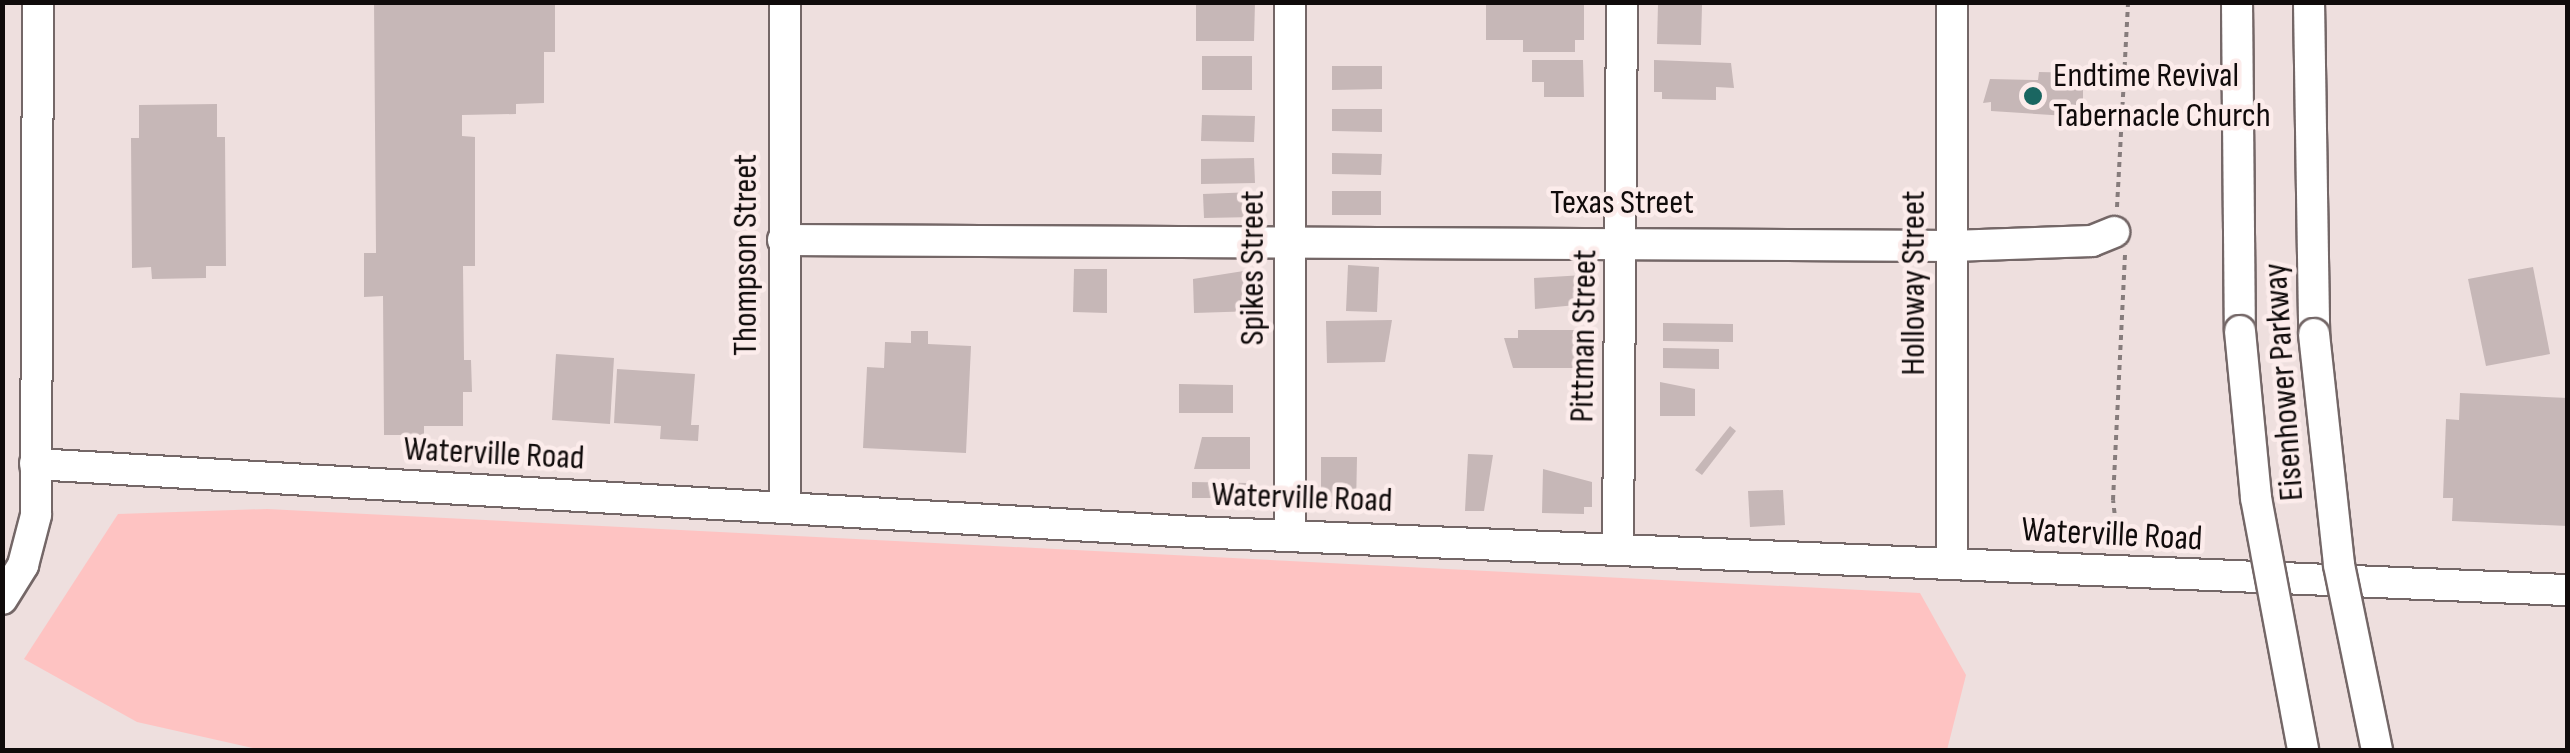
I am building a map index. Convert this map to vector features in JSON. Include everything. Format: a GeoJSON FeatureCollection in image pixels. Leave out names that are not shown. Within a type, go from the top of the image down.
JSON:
{"type":"FeatureCollection","features":[{"type":"Feature","properties":{"kind":"street"},"geometry":{"type":"LineString","coordinates":[[2,599],[30,542],[35,464],[38,2]]}},
{"type":"Feature","properties":{"kind":"street","name":"Thompson Street"},"geometry":{"type":"LineString","coordinates":[[785,2],[786,508]]}},
{"type":"Feature","properties":{"kind":"street","name":"Spikes Street"},"geometry":{"type":"LineString","coordinates":[[1290,2],[1290,533]]}},
{"type":"Feature","properties":{"kind":"street","name":"Pittman Street"},"geometry":{"type":"LineString","coordinates":[[1618,550],[1624,240],[1622,2]]}},
{"type":"Feature","properties":{"kind":"street","name":"Holloway Street"},"geometry":{"type":"LineString","coordinates":[[1952,2],[1952,564]]}},
{"type":"Feature","properties":{"kind":"street","name":"Eisenhower Parkway"},"geometry":{"type":"LineString","coordinates":[[2237,2],[2240,330],[2256,498],[2303,750]]}},
{"type":"Feature","properties":{"kind":"street","name":"Eisenhower Parkway"},"geometry":{"type":"LineString","coordinates":[[2310,2],[2314,334],[2339,565],[2377,750]]}},
{"type":"Feature","properties":{"kind":"street","name":"Texas Street"},"geometry":{"type":"LineString","coordinates":[[783,240],[1624,240],[1952,246],[2092,241],[2114,232]]}},
{"type":"Feature","properties":{"kind":"street","name":"Waterville Road"},"geometry":{"type":"LineString","coordinates":[[35,464],[786,508],[1618,550],[2568,590]]}},
{"type":"Feature","properties":{"kind":"path"},"geometry":{"type":"LineString","coordinates":[[2122,574],[2113,500],[2127,259],[2114,232],[2128,2]]}},
{"type":"Feature","properties":{"kind":"shaded area"},"geometry":{"type":"Polygon","coordinates":[[[267,509],[1920,593],[1966,675],[1947,750],[261,750],[137,722],[24,659],[118,514],[267,509]]]}},
{"type":"Feature","properties":{"kind":"building"},"geometry":{"type":"Polygon","coordinates":[[[374,2],[555,2],[555,52],[544,52],[544,103],[516,104],[516,114],[462,115],[462,136],[475,137],[475,266],[463,266],[464,360],[471,360],[472,392],[463,392],[463,426],[424,426],[424,435],[384,435],[383,296],[364,297],[364,253],[376,253],[374,2]]]}},
{"type":"Feature","properties":{"kind":"building"},"geometry":{"type":"Polygon","coordinates":[[[1196,2],[1255,2],[1254,41],[1196,41],[1196,2]]]}},
{"type":"Feature","properties":{"kind":"building"},"geometry":{"type":"Polygon","coordinates":[[[1486,2],[1584,5],[1584,40],[1575,40],[1575,52],[1523,52],[1523,40],[1486,40],[1486,2]]]}},
{"type":"Feature","properties":{"kind":"building"},"geometry":{"type":"Polygon","coordinates":[[[1658,4],[1702,5],[1701,45],[1657,44],[1658,4]]]}},
{"type":"Feature","properties":{"kind":"building"},"geometry":{"type":"Polygon","coordinates":[[[1202,56],[1252,56],[1252,90],[1202,90],[1202,56]]]}},
{"type":"Feature","properties":{"kind":"building"},"geometry":{"type":"Polygon","coordinates":[[[1532,60],[1583,60],[1584,97],[1544,97],[1544,82],[1532,82],[1532,60]]]}},
{"type":"Feature","properties":{"kind":"building"},"geometry":{"type":"Polygon","coordinates":[[[1654,60],[1731,63],[1734,88],[1716,87],[1716,100],[1662,99],[1662,92],[1654,92],[1654,60]]]}},
{"type":"Feature","properties":{"kind":"building"},"geometry":{"type":"Polygon","coordinates":[[[1332,66],[1382,66],[1382,89],[1332,90],[1332,66]]]}},
{"type":"Feature","properties":{"kind":"building","name":"Endtime Revival Tabernacle Church"},"geometry":{"type":"Polygon","coordinates":[[[2039,72],[2083,73],[2083,117],[1991,111],[1991,102],[1983,103],[1990,79],[2038,80],[2039,72]]]}},
{"type":"Feature","properties":{"kind":"building"},"geometry":{"type":"Polygon","coordinates":[[[217,104],[217,137],[225,137],[226,266],[206,266],[206,278],[152,279],[151,267],[132,268],[131,138],[139,138],[139,105],[217,104]]]}},
{"type":"Feature","properties":{"kind":"building"},"geometry":{"type":"Polygon","coordinates":[[[1332,109],[1382,109],[1382,132],[1332,131],[1332,109]]]}},
{"type":"Feature","properties":{"kind":"building"},"geometry":{"type":"Polygon","coordinates":[[[1202,115],[1255,116],[1254,142],[1201,141],[1202,115]]]}},
{"type":"Feature","properties":{"kind":"building"},"geometry":{"type":"Polygon","coordinates":[[[1332,153],[1382,154],[1381,175],[1332,174],[1332,153]]]}},
{"type":"Feature","properties":{"kind":"building"},"geometry":{"type":"Polygon","coordinates":[[[1254,158],[1255,183],[1201,184],[1201,159],[1254,158]]]}},
{"type":"Feature","properties":{"kind":"building"},"geometry":{"type":"Polygon","coordinates":[[[1332,191],[1381,191],[1381,215],[1332,215],[1332,191]]]}},
{"type":"Feature","properties":{"kind":"building"},"geometry":{"type":"Polygon","coordinates":[[[1254,192],[1255,217],[1204,218],[1203,194],[1254,192]]]}},
{"type":"Feature","properties":{"kind":"building"},"geometry":{"type":"Polygon","coordinates":[[[1348,265],[1379,267],[1377,312],[1346,311],[1348,265]]]}},
{"type":"Feature","properties":{"kind":"building"},"geometry":{"type":"Polygon","coordinates":[[[2533,267],[2550,354],[2486,366],[2468,279],[2533,267]]]}},
{"type":"Feature","properties":{"kind":"building"},"geometry":{"type":"Polygon","coordinates":[[[1074,269],[1107,269],[1107,313],[1073,312],[1074,269]]]}},
{"type":"Feature","properties":{"kind":"building"},"geometry":{"type":"Polygon","coordinates":[[[1250,270],[1256,311],[1194,313],[1193,279],[1250,270]]]}},
{"type":"Feature","properties":{"kind":"building"},"geometry":{"type":"Polygon","coordinates":[[[1584,275],[1586,304],[1535,309],[1534,278],[1584,275]]]}},
{"type":"Feature","properties":{"kind":"building"},"geometry":{"type":"Polygon","coordinates":[[[1392,320],[1385,362],[1327,363],[1326,321],[1392,320]]]}},
{"type":"Feature","properties":{"kind":"building"},"geometry":{"type":"Polygon","coordinates":[[[1663,323],[1733,324],[1733,342],[1663,341],[1663,323]]]}},
{"type":"Feature","properties":{"kind":"building"},"geometry":{"type":"Polygon","coordinates":[[[1518,330],[1584,330],[1585,368],[1513,368],[1504,338],[1518,338],[1518,330]]]}},
{"type":"Feature","properties":{"kind":"building"},"geometry":{"type":"Polygon","coordinates":[[[911,331],[928,331],[928,344],[971,346],[966,453],[863,448],[867,367],[884,368],[885,342],[911,343],[911,331]]]}},
{"type":"Feature","properties":{"kind":"building"},"geometry":{"type":"Polygon","coordinates":[[[1663,348],[1719,349],[1719,369],[1663,368],[1663,348]]]}},
{"type":"Feature","properties":{"kind":"building"},"geometry":{"type":"Polygon","coordinates":[[[556,354],[614,358],[610,424],[552,420],[556,354]]]}},
{"type":"Feature","properties":{"kind":"building"},"geometry":{"type":"Polygon","coordinates":[[[617,369],[695,374],[691,425],[699,425],[698,441],[660,439],[661,426],[614,423],[617,369]]]}},
{"type":"Feature","properties":{"kind":"building"},"geometry":{"type":"Polygon","coordinates":[[[1660,382],[1695,389],[1695,416],[1660,416],[1660,382]]]}},
{"type":"Feature","properties":{"kind":"building"},"geometry":{"type":"Polygon","coordinates":[[[1179,384],[1233,385],[1233,413],[1179,413],[1179,384]]]}},
{"type":"Feature","properties":{"kind":"building"},"geometry":{"type":"Polygon","coordinates":[[[2460,393],[2568,398],[2568,526],[2452,521],[2453,498],[2443,498],[2446,419],[2459,420],[2460,393]]]}},
{"type":"Feature","properties":{"kind":"building"},"geometry":{"type":"Polygon","coordinates":[[[1730,426],[1736,431],[1702,475],[1695,470],[1730,426]]]}},
{"type":"Feature","properties":{"kind":"building"},"geometry":{"type":"Polygon","coordinates":[[[1202,437],[1250,437],[1250,469],[1194,469],[1202,437]]]}},
{"type":"Feature","properties":{"kind":"building"},"geometry":{"type":"Polygon","coordinates":[[[1468,454],[1493,455],[1484,511],[1465,511],[1468,454]]]}},
{"type":"Feature","properties":{"kind":"building"},"geometry":{"type":"Polygon","coordinates":[[[1321,457],[1357,457],[1356,507],[1321,507],[1321,457]]]}},
{"type":"Feature","properties":{"kind":"building"},"geometry":{"type":"Polygon","coordinates":[[[1543,469],[1592,482],[1592,507],[1584,507],[1584,514],[1542,513],[1543,469]]]}},
{"type":"Feature","properties":{"kind":"building"},"geometry":{"type":"Polygon","coordinates":[[[1192,482],[1248,483],[1249,498],[1192,498],[1192,482]]]}},
{"type":"Feature","properties":{"kind":"building"},"geometry":{"type":"Polygon","coordinates":[[[1783,490],[1785,525],[1750,527],[1748,491],[1783,490]]]}},
{"type":"Feature","properties":{"kind":"place","name":"Endtime Revival Tabernacle Church"},"geometry":{"type":"Point","coordinates":[2033,96]}}]}
